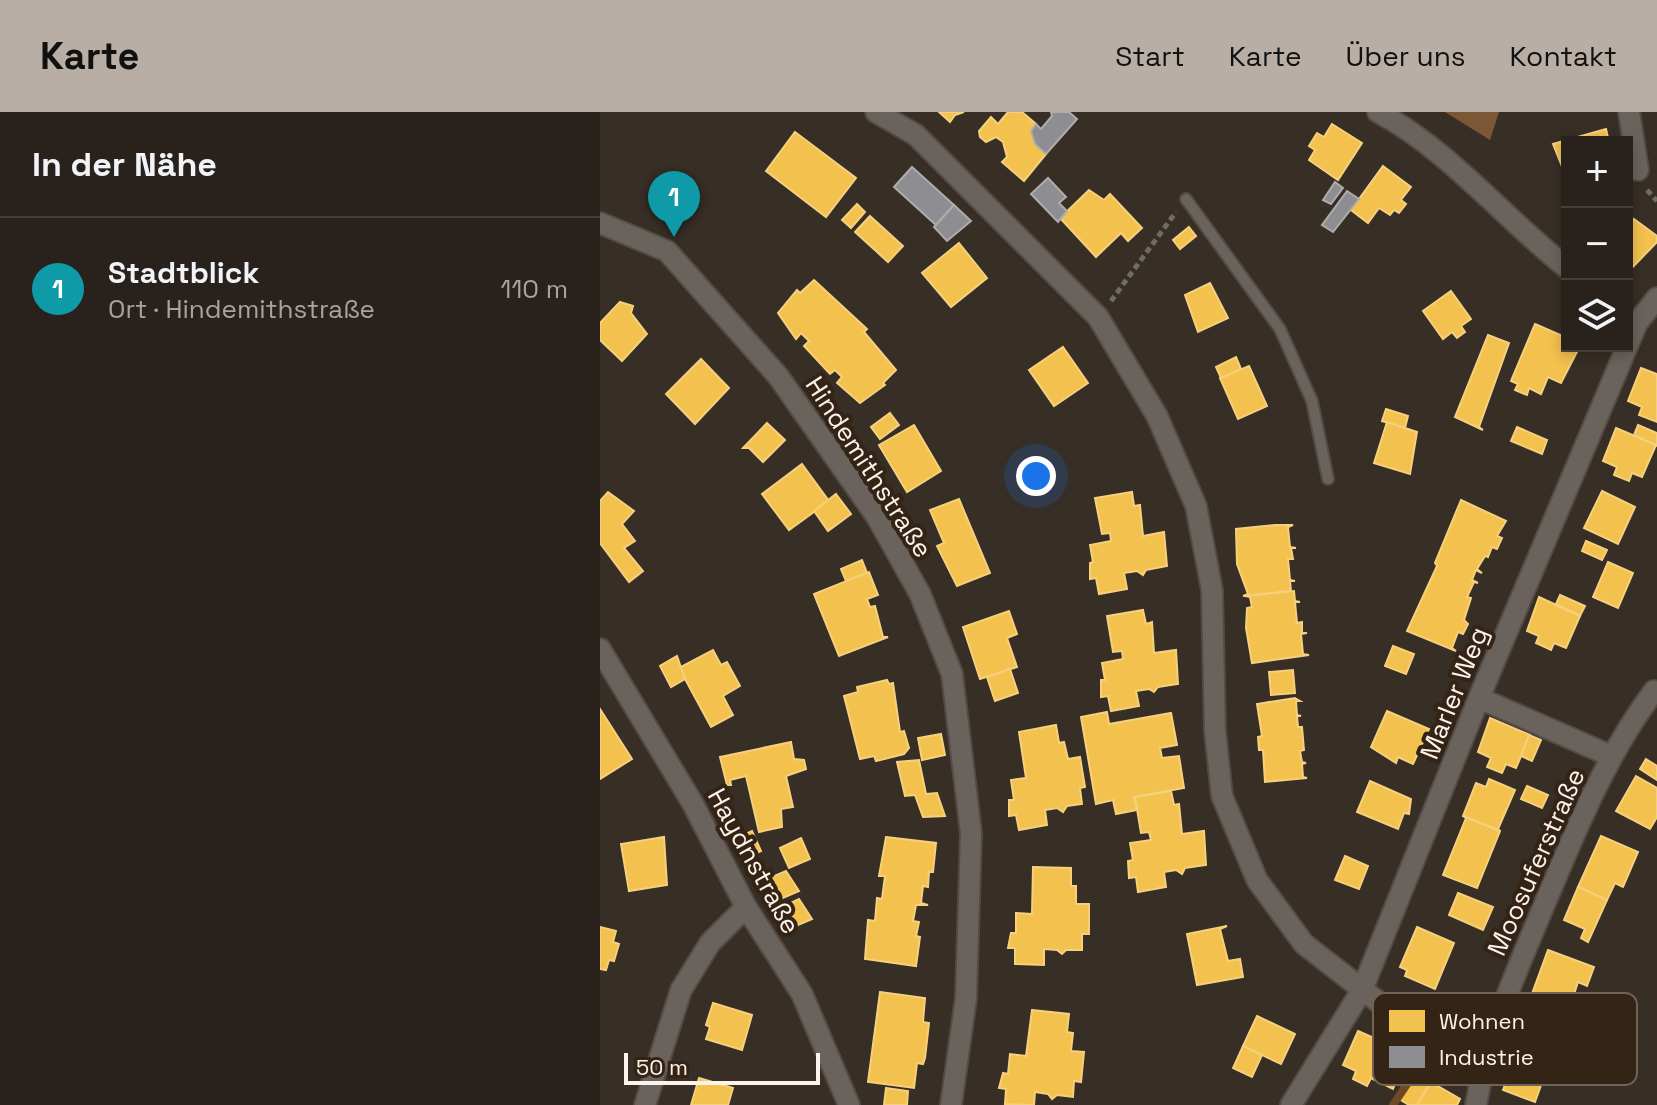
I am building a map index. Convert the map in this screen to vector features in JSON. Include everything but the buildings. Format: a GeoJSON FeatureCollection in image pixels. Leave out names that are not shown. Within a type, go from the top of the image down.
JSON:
{"type":"FeatureCollection","features":[{"type":"Feature","properties":{"kind":"street"},"geometry":{"type":"LineString","coordinates":[[876,112],[916,135],[1098,317],[1157,416],[1196,506],[1212,590],[1215,731],[1222,796],[1257,880],[1304,944],[1373,998]]}},
{"type":"Feature","properties":{"kind":"street"},"geometry":{"type":"LineString","coordinates":[[1378,112],[1449,162],[1519,231],[1561,263]]}},
{"type":"Feature","properties":{"kind":"street"},"geometry":{"type":"LineString","coordinates":[[1629,112],[1638,170]]}},
{"type":"Feature","properties":{"kind":"street","name":"Hindemithstraße"},"geometry":{"type":"LineString","coordinates":[[600,223],[667,251],[778,376],[877,517],[920,594],[952,674],[971,833],[966,998],[951,1105]]}},
{"type":"Feature","properties":{"kind":"street","name":"Marler Weg"},"geometry":{"type":"LineString","coordinates":[[1633,318],[1657,298]]}},
{"type":"Feature","properties":{"kind":"street"},"geometry":{"type":"LineString","coordinates":[[1633,320],[1657,333]]}},
{"type":"Feature","properties":{"kind":"street","name":"Marler Weg"},"geometry":{"type":"LineString","coordinates":[[1291,1105],[1362,990],[1619,352]]}},
{"type":"Feature","properties":{"kind":"street","name":"Haydnstraße"},"geometry":{"type":"LineString","coordinates":[[600,649],[686,791],[746,907],[802,994],[849,1105]]}},
{"type":"Feature","properties":{"kind":"street","name":"Moosuferstraße"},"geometry":{"type":"LineString","coordinates":[[1508,993],[1611,756],[1638,713],[1654,691],[1657,692]]}},
{"type":"Feature","properties":{"kind":"street","name":"Moosuferstraße"},"geometry":{"type":"LineString","coordinates":[[1479,698],[1611,756]]}},
{"type":"Feature","properties":{"kind":"street"},"geometry":{"type":"LineString","coordinates":[[645,1105],[681,990],[710,943],[746,907]]}},
{"type":"Feature","properties":{"kind":"street","name":"Moosuferstraße"},"geometry":{"type":"LineString","coordinates":[[1476,1105],[1479,1085]]}},
{"type":"Feature","properties":{"kind":"lane"},"geometry":{"type":"LineString","coordinates":[[1186,199],[1280,329],[1312,401],[1328,479]]}},
{"type":"Feature","properties":{"kind":"path"},"geometry":{"type":"LineString","coordinates":[[1098,317],[1186,199]]}},
{"type":"Feature","properties":{"kind":"shaded area"},"geometry":{"type":"Polygon","coordinates":[[[1445,112],[1499,112],[1490,140],[1445,112]]]}},
{"type":"Feature","properties":{"kind":"waterway"},"geometry":{"type":"LineString","coordinates":[[1393,1105],[1406,1085]]}},
{"type":"Feature","properties":{"kind":"place","name":"Stadtblick"},"geometry":{"type":"Point","coordinates":[674,237]}}]}
